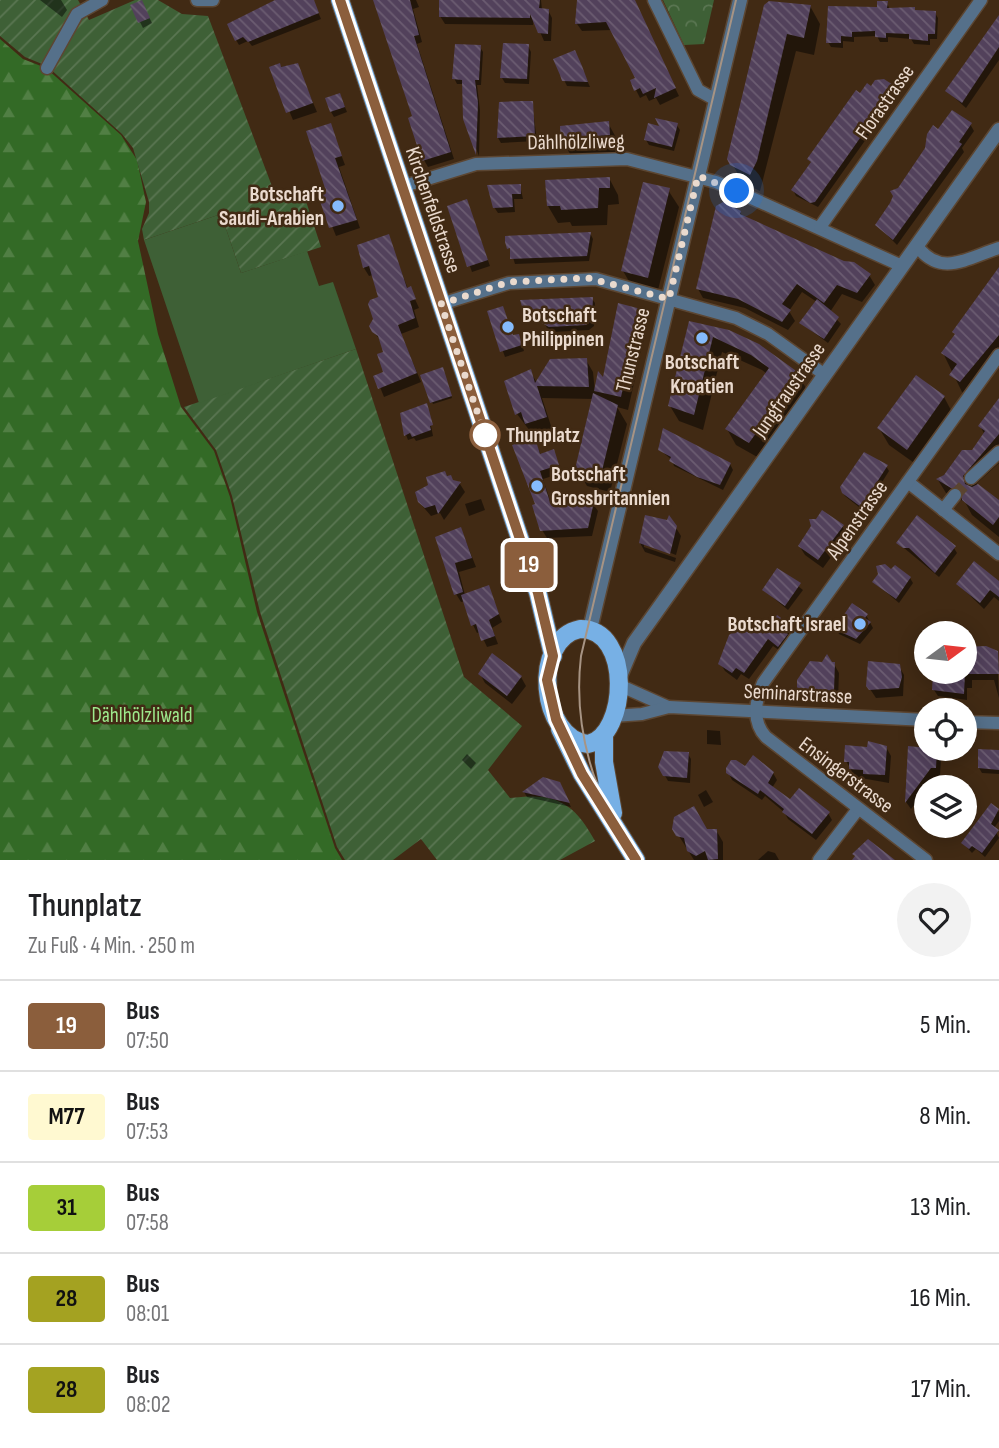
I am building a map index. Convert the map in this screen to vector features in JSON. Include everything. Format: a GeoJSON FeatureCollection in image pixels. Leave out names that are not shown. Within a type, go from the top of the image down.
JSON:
{"type":"FeatureCollection","features":[{"type":"Feature","properties":{"kind":"main road","name":"Kirchenfeldstrasse"},"geometry":{"type":"LineString","coordinates":[[340,0],[538,593],[553,656]]}},
{"type":"Feature","properties":{"kind":"main road","name":"Kirchenfeldstrasse"},"geometry":{"type":"LineString","coordinates":[[538,593],[569,633]]}},
{"type":"Feature","properties":{"kind":"main road"},"geometry":{"type":"LineString","coordinates":[[556,719],[568,733],[584,744],[596,742],[604,734],[613,716],[619,681],[615,658],[606,640],[590,629],[569,633],[553,656],[547,680],[556,719],[582,774],[636,860]]}},
{"type":"Feature","properties":{"kind":"main road"},"geometry":{"type":"LineString","coordinates":[[604,734],[604,762],[619,830]]}},
{"type":"Feature","properties":{"kind":"street"},"geometry":{"type":"LineString","coordinates":[[47,68],[77,14],[102,0]]}},
{"type":"Feature","properties":{"kind":"street"},"geometry":{"type":"LineString","coordinates":[[197,0],[213,0]]}},
{"type":"Feature","properties":{"kind":"street"},"geometry":{"type":"LineString","coordinates":[[654,0],[698,90],[716,100]]}},
{"type":"Feature","properties":{"kind":"street","name":"Thunstrasse"},"geometry":{"type":"LineString","coordinates":[[590,629],[740,0]]}},
{"type":"Feature","properties":{"kind":"street","name":"Florastrasse"},"geometry":{"type":"LineString","coordinates":[[820,227],[981,0]]}},
{"type":"Feature","properties":{"kind":"street","name":"Jungfraustrasse"},"geometry":{"type":"LineString","coordinates":[[619,681],[634,643],[999,130]]}},
{"type":"Feature","properties":{"kind":"street","name":"Dählhölzliweg"},"geometry":{"type":"LineString","coordinates":[[401,187],[475,164],[618,158],[698,176],[820,227],[902,266]]}},
{"type":"Feature","properties":{"kind":"street"},"geometry":{"type":"LineString","coordinates":[[917,246],[931,262],[941,265],[999,248]]}},
{"type":"Feature","properties":{"kind":"street"},"geometry":{"type":"LineString","coordinates":[[441,304],[509,282],[588,278],[731,317],[764,332],[825,375]]}},
{"type":"Feature","properties":{"kind":"street","name":"Alpenstrasse"},"geometry":{"type":"LineString","coordinates":[[756,711],[763,683],[999,355]]}},
{"type":"Feature","properties":{"kind":"street"},"geometry":{"type":"LineString","coordinates":[[971,478],[999,452]]}},
{"type":"Feature","properties":{"kind":"street"},"geometry":{"type":"LineString","coordinates":[[908,482],[999,554]]}},
{"type":"Feature","properties":{"kind":"street"},"geometry":{"type":"LineString","coordinates":[[943,510],[955,495]]}},
{"type":"Feature","properties":{"kind":"street","name":"Seminarstrasse"},"geometry":{"type":"LineString","coordinates":[[619,681],[669,707]]}},
{"type":"Feature","properties":{"kind":"street","name":"Seminarstrasse"},"geometry":{"type":"LineString","coordinates":[[613,716],[642,714],[669,707],[914,719]]}},
{"type":"Feature","properties":{"kind":"street","name":"Ensingerstrasse"},"geometry":{"type":"LineString","coordinates":[[756,711],[759,726],[766,737],[926,860]]}},
{"type":"Feature","properties":{"kind":"street"},"geometry":{"type":"LineString","coordinates":[[977,722],[999,723]]}},
{"type":"Feature","properties":{"kind":"street"},"geometry":{"type":"LineString","coordinates":[[819,860],[858,808]]}},
{"type":"Feature","properties":{"kind":"green space"},"geometry":{"type":"Polygon","coordinates":[[[0,0],[78,0],[89,20],[135,0],[158,0],[182,14],[208,16],[276,197],[302,189],[321,247],[241,273],[221,214],[144,240],[142,229],[149,213],[149,202],[133,148],[122,134],[47,66],[25,57],[0,36],[0,0]]]}},
{"type":"Feature","properties":{"kind":"green space"},"geometry":{"type":"Polygon","coordinates":[[[663,0],[714,0],[704,44],[684,45],[663,0]]]}},
{"type":"Feature","properties":{"kind":"green space","name":"Dählhölzliwald"},"geometry":{"type":"Polygon","coordinates":[[[0,39],[23,59],[46,68],[121,135],[137,160],[146,202],[138,241],[158,334],[181,407],[214,451],[230,497],[257,612],[335,848],[342,860],[0,860],[0,39]]]}},
{"type":"Feature","properties":{"kind":"green space"},"geometry":{"type":"Polygon","coordinates":[[[221,214],[241,273],[307,251],[319,286],[333,282],[356,349],[199,403],[144,240],[221,214]]]}},
{"type":"Feature","properties":{"kind":"green space"},"geometry":{"type":"Polygon","coordinates":[[[356,349],[464,677],[522,726],[488,770],[510,798],[539,797],[562,803],[579,817],[595,841],[560,860],[437,860],[421,839],[393,860],[345,860],[337,847],[260,612],[232,496],[216,450],[184,407],[356,349]]]}},
{"type":"Feature","properties":{"kind":"building"},"geometry":{"type":"Polygon","coordinates":[[[142,0],[150,18],[138,23],[130,5],[142,0]]]}},
{"type":"Feature","properties":{"kind":"building"},"geometry":{"type":"Polygon","coordinates":[[[275,0],[314,0],[319,13],[248,42],[243,37],[235,41],[227,24],[275,0]]]}},
{"type":"Feature","properties":{"kind":"building"},"geometry":{"type":"Polygon","coordinates":[[[373,0],[410,0],[419,35],[414,36],[451,152],[422,161],[408,118],[412,116],[373,0]]]}},
{"type":"Feature","properties":{"kind":"building"},"geometry":{"type":"Polygon","coordinates":[[[439,0],[540,0],[539,8],[549,9],[548,34],[538,33],[530,14],[530,18],[439,17],[439,0]]]}},
{"type":"Feature","properties":{"kind":"building"},"geometry":{"type":"Polygon","coordinates":[[[577,0],[635,0],[676,88],[654,98],[656,88],[643,94],[640,88],[634,91],[630,80],[635,78],[606,22],[575,24],[577,0]]]}},
{"type":"Feature","properties":{"kind":"building"},"geometry":{"type":"Polygon","coordinates":[[[769,1],[811,5],[804,38],[787,34],[757,161],[750,175],[730,165],[727,159],[764,5],[769,1]]]}},
{"type":"Feature","properties":{"kind":"building"},"geometry":{"type":"Polygon","coordinates":[[[877,1],[888,1],[887,8],[915,7],[915,10],[936,11],[935,34],[928,34],[928,41],[909,39],[909,34],[886,33],[886,38],[875,37],[875,31],[852,32],[852,37],[841,36],[841,43],[826,43],[828,6],[877,7],[877,1]]]}},
{"type":"Feature","properties":{"kind":"building"},"geometry":{"type":"Polygon","coordinates":[[[999,15],[999,47],[962,103],[945,91],[999,15]]]}},
{"type":"Feature","properties":{"kind":"building"},"geometry":{"type":"Polygon","coordinates":[[[503,43],[529,44],[527,79],[500,78],[503,43]]]}},
{"type":"Feature","properties":{"kind":"building"},"geometry":{"type":"Polygon","coordinates":[[[455,44],[481,45],[479,80],[475,80],[478,103],[476,155],[463,119],[462,80],[452,79],[455,44]]]}},
{"type":"Feature","properties":{"kind":"building"},"geometry":{"type":"Polygon","coordinates":[[[575,50],[588,82],[562,81],[553,59],[575,50]]]}},
{"type":"Feature","properties":{"kind":"building"},"geometry":{"type":"Polygon","coordinates":[[[280,63],[281,67],[298,63],[313,103],[286,113],[269,67],[280,63]]]}},
{"type":"Feature","properties":{"kind":"building"},"geometry":{"type":"Polygon","coordinates":[[[884,79],[896,87],[815,202],[810,203],[791,190],[811,162],[807,159],[856,90],[860,93],[867,83],[871,86],[875,80],[884,79]]]}},
{"type":"Feature","properties":{"kind":"building"},"geometry":{"type":"Polygon","coordinates":[[[340,93],[345,107],[330,112],[325,98],[340,93]]]}},
{"type":"Feature","properties":{"kind":"building"},"geometry":{"type":"Polygon","coordinates":[[[533,101],[535,136],[497,138],[499,102],[533,101]]]}},
{"type":"Feature","properties":{"kind":"building"},"geometry":{"type":"Polygon","coordinates":[[[952,110],[972,123],[959,142],[962,144],[893,240],[875,225],[890,203],[893,196],[890,191],[898,188],[925,148],[927,134],[933,125],[938,129],[952,110]]]}},
{"type":"Feature","properties":{"kind":"building"},"geometry":{"type":"Polygon","coordinates":[[[655,118],[678,123],[672,147],[644,140],[648,123],[659,126],[655,118]]]}},
{"type":"Feature","properties":{"kind":"building"},"geometry":{"type":"Polygon","coordinates":[[[609,121],[610,135],[597,136],[598,143],[561,142],[560,126],[609,121]]]}},
{"type":"Feature","properties":{"kind":"building"},"geometry":{"type":"Polygon","coordinates":[[[331,123],[342,156],[335,158],[357,220],[329,228],[318,195],[326,191],[306,131],[331,123]]]}},
{"type":"Feature","properties":{"kind":"building"},"geometry":{"type":"Polygon","coordinates":[[[610,177],[610,188],[599,188],[598,208],[561,210],[560,206],[547,206],[545,180],[610,177]]]}},
{"type":"Feature","properties":{"kind":"building"},"geometry":{"type":"Polygon","coordinates":[[[643,182],[670,188],[648,278],[621,271],[643,182]]]}},
{"type":"Feature","properties":{"kind":"building"},"geometry":{"type":"Polygon","coordinates":[[[521,184],[521,194],[512,194],[513,207],[493,208],[487,185],[521,184]]]}},
{"type":"Feature","properties":{"kind":"building"},"geometry":{"type":"Polygon","coordinates":[[[467,199],[488,260],[467,267],[447,206],[467,199]]]}},
{"type":"Feature","properties":{"kind":"building"},"geometry":{"type":"Polygon","coordinates":[[[723,202],[741,211],[740,214],[844,261],[854,262],[871,274],[857,293],[837,285],[824,303],[797,284],[782,304],[791,310],[782,322],[738,299],[696,289],[716,206],[723,202]]]}},
{"type":"Feature","properties":{"kind":"building"},"geometry":{"type":"Polygon","coordinates":[[[591,232],[587,256],[510,259],[510,248],[507,249],[505,242],[505,236],[591,232]]]}},
{"type":"Feature","properties":{"kind":"building"},"geometry":{"type":"Polygon","coordinates":[[[389,234],[407,288],[411,286],[416,299],[410,301],[415,318],[398,325],[417,373],[378,389],[373,376],[383,372],[377,354],[383,352],[378,336],[369,326],[373,319],[368,304],[370,300],[378,297],[369,266],[363,268],[357,245],[389,234]]]}},
{"type":"Feature","properties":{"kind":"building"},"geometry":{"type":"Polygon","coordinates":[[[999,267],[999,335],[960,382],[949,375],[957,364],[941,353],[955,334],[952,332],[999,267]]]}},
{"type":"Feature","properties":{"kind":"building"},"geometry":{"type":"Polygon","coordinates":[[[593,297],[592,320],[586,325],[549,327],[542,323],[539,313],[525,316],[520,300],[593,297]]]}},
{"type":"Feature","properties":{"kind":"building"},"geometry":{"type":"Polygon","coordinates":[[[817,299],[839,317],[824,339],[799,323],[817,299]]]}},
{"type":"Feature","properties":{"kind":"building"},"geometry":{"type":"Polygon","coordinates":[[[618,303],[641,309],[621,397],[594,391],[598,371],[603,377],[618,303]]]}},
{"type":"Feature","properties":{"kind":"building"},"geometry":{"type":"Polygon","coordinates":[[[503,306],[513,335],[519,334],[522,345],[500,352],[487,311],[503,306]]]}},
{"type":"Feature","properties":{"kind":"building"},"geometry":{"type":"Polygon","coordinates":[[[689,321],[729,330],[759,344],[799,373],[749,443],[725,429],[769,368],[751,355],[713,337],[694,415],[668,406],[689,321]]]}},
{"type":"Feature","properties":{"kind":"building"},"geometry":{"type":"Polygon","coordinates":[[[587,358],[589,387],[537,386],[547,417],[525,424],[521,412],[515,415],[504,381],[531,369],[535,383],[550,359],[587,358]]]}},
{"type":"Feature","properties":{"kind":"building"},"geometry":{"type":"Polygon","coordinates":[[[443,367],[452,396],[430,403],[420,375],[443,367]]]}},
{"type":"Feature","properties":{"kind":"building"},"geometry":{"type":"Polygon","coordinates":[[[916,375],[945,396],[907,450],[877,428],[916,375]]]}},
{"type":"Feature","properties":{"kind":"building"},"geometry":{"type":"Polygon","coordinates":[[[593,393],[618,405],[601,475],[575,469],[593,393]]]}},
{"type":"Feature","properties":{"kind":"building"},"geometry":{"type":"Polygon","coordinates":[[[999,398],[999,434],[963,476],[965,484],[972,487],[978,484],[999,500],[999,517],[993,525],[962,500],[961,489],[951,488],[936,479],[944,475],[962,450],[972,450],[985,431],[978,426],[999,398]]]}},
{"type":"Feature","properties":{"kind":"building"},"geometry":{"type":"Polygon","coordinates":[[[427,403],[433,425],[430,426],[431,430],[412,437],[410,433],[404,436],[400,413],[427,403]]]}},
{"type":"Feature","properties":{"kind":"building"},"geometry":{"type":"Polygon","coordinates":[[[663,428],[731,463],[720,485],[697,477],[669,461],[671,457],[658,450],[663,428]]]}},
{"type":"Feature","properties":{"kind":"building","name":"Botschaft Grossbritannien"},"geometry":{"type":"Polygon","coordinates":[[[535,438],[540,454],[554,449],[559,465],[540,471],[550,502],[594,502],[588,528],[540,531],[532,505],[535,504],[512,445],[535,438]]]}},
{"type":"Feature","properties":{"kind":"building"},"geometry":{"type":"Polygon","coordinates":[[[864,452],[888,465],[861,507],[842,493],[840,487],[864,452]]]}},
{"type":"Feature","properties":{"kind":"building"},"geometry":{"type":"Polygon","coordinates":[[[445,471],[447,476],[451,475],[453,480],[461,482],[438,514],[435,505],[425,508],[418,502],[415,492],[428,485],[426,477],[445,471]]]}},
{"type":"Feature","properties":{"kind":"building"},"geometry":{"type":"Polygon","coordinates":[[[822,510],[844,525],[818,560],[798,546],[811,526],[809,519],[816,519],[822,510]]]}},
{"type":"Feature","properties":{"kind":"building"},"geometry":{"type":"Polygon","coordinates":[[[645,515],[667,520],[669,515],[677,526],[670,554],[639,543],[645,515]]]}},
{"type":"Feature","properties":{"kind":"building"},"geometry":{"type":"Polygon","coordinates":[[[917,515],[956,546],[935,573],[909,548],[903,548],[896,543],[917,515]]]}},
{"type":"Feature","properties":{"kind":"building"},"geometry":{"type":"Polygon","coordinates":[[[461,527],[472,558],[455,563],[463,592],[454,595],[435,537],[461,527]]]}},
{"type":"Feature","properties":{"kind":"building"},"geometry":{"type":"Polygon","coordinates":[[[974,561],[999,581],[999,597],[990,590],[980,603],[956,584],[974,561]]]}},
{"type":"Feature","properties":{"kind":"building"},"geometry":{"type":"Polygon","coordinates":[[[885,564],[891,569],[895,565],[911,577],[896,599],[872,582],[878,574],[876,566],[885,564]]]}},
{"type":"Feature","properties":{"kind":"building"},"geometry":{"type":"Polygon","coordinates":[[[777,568],[801,583],[785,606],[762,590],[777,568]]]}},
{"type":"Feature","properties":{"kind":"building"},"geometry":{"type":"Polygon","coordinates":[[[489,585],[499,614],[489,620],[495,636],[481,641],[476,624],[471,626],[461,595],[489,585]]]}},
{"type":"Feature","properties":{"kind":"building"},"geometry":{"type":"Polygon","coordinates":[[[852,603],[868,614],[865,618],[871,622],[856,639],[834,629],[852,603]]]}},
{"type":"Feature","properties":{"kind":"building"},"geometry":{"type":"Polygon","coordinates":[[[777,615],[788,623],[783,630],[788,634],[778,647],[768,639],[744,673],[736,668],[732,673],[718,664],[729,635],[746,622],[763,634],[777,615]]]}},
{"type":"Feature","properties":{"kind":"building"},"geometry":{"type":"Polygon","coordinates":[[[977,646],[986,646],[998,651],[999,674],[977,674],[977,646]]]}},
{"type":"Feature","properties":{"kind":"building"},"geometry":{"type":"Polygon","coordinates":[[[492,653],[522,676],[507,696],[478,674],[492,653]]]}},
{"type":"Feature","properties":{"kind":"building"},"geometry":{"type":"Polygon","coordinates":[[[827,654],[832,662],[835,662],[834,691],[797,689],[797,680],[810,661],[822,662],[827,654]]]}},
{"type":"Feature","properties":{"kind":"building"},"geometry":{"type":"Polygon","coordinates":[[[868,661],[900,664],[902,677],[899,688],[869,690],[866,686],[868,661]]]}},
{"type":"Feature","properties":{"kind":"building"},"geometry":{"type":"Polygon","coordinates":[[[932,684],[964,684],[964,694],[932,690],[932,684]]]}},
{"type":"Feature","properties":{"kind":"building"},"geometry":{"type":"Polygon","coordinates":[[[868,741],[887,746],[885,775],[863,774],[863,770],[849,769],[849,762],[844,762],[845,745],[867,747],[868,741]]]}},
{"type":"Feature","properties":{"kind":"building"},"geometry":{"type":"Polygon","coordinates":[[[908,746],[914,747],[914,761],[936,761],[936,768],[931,768],[926,775],[914,775],[914,791],[905,803],[908,746]]]}},
{"type":"Feature","properties":{"kind":"building"},"geometry":{"type":"Polygon","coordinates":[[[978,749],[999,750],[999,770],[978,768],[978,749]]]}},
{"type":"Feature","properties":{"kind":"building"},"geometry":{"type":"Polygon","coordinates":[[[664,751],[689,752],[687,778],[663,776],[658,767],[664,751]]]}},
{"type":"Feature","properties":{"kind":"building"},"geometry":{"type":"Polygon","coordinates":[[[753,755],[774,772],[768,783],[790,799],[799,788],[830,812],[812,834],[782,812],[784,809],[760,790],[758,794],[726,773],[731,760],[745,766],[753,755]]]}},
{"type":"Feature","properties":{"kind":"building"},"geometry":{"type":"Polygon","coordinates":[[[543,777],[560,782],[570,803],[522,792],[543,777]]]}},
{"type":"Feature","properties":{"kind":"building"},"geometry":{"type":"Polygon","coordinates":[[[991,803],[999,809],[991,824],[999,830],[982,853],[961,843],[965,838],[977,838],[977,822],[991,803]]]}},
{"type":"Feature","properties":{"kind":"building"},"geometry":{"type":"Polygon","coordinates":[[[694,806],[707,829],[717,829],[718,859],[708,860],[705,851],[696,856],[687,851],[684,838],[676,836],[672,829],[674,817],[694,806]]]}},
{"type":"Feature","properties":{"kind":"building"},"geometry":{"type":"Polygon","coordinates":[[[868,839],[895,860],[852,860],[855,856],[852,854],[868,839]]]}},
{"type":"Feature","properties":{"kind":"tunnel"},"geometry":{"type":"LineString","coordinates":[[955,495],[971,478]]}},
{"type":"Feature","properties":{"kind":"tram line"},"geometry":{"type":"LineString","coordinates":[[632,860],[608,811],[590,762],[580,711],[581,656],[736,0]]}},
{"type":"Feature","properties":{"kind":"bus line","name":"19"},"geometry":{"type":"LineString","coordinates":[[340,0],[538,593],[553,656],[547,680],[551,704],[582,774],[636,860]]}},
{"type":"Feature","properties":{"kind":"place","name":"Botschaft Saudi-Arabien"},"geometry":{"type":"Point","coordinates":[338,206]}},
{"type":"Feature","properties":{"kind":"place","name":"Botschaft Philippinen"},"geometry":{"type":"Point","coordinates":[508,327]}},
{"type":"Feature","properties":{"kind":"place","name":"Botschaft Kroatien"},"geometry":{"type":"Point","coordinates":[702,338]}},
{"type":"Feature","properties":{"kind":"place","name":"Thunplatz"},"geometry":{"type":"Point","coordinates":[485,435]}},
{"type":"Feature","properties":{"kind":"place","name":"Botschaft Grossbritannien"},"geometry":{"type":"Point","coordinates":[537,486]}},
{"type":"Feature","properties":{"kind":"place","name":"Botschaft Israel"},"geometry":{"type":"Point","coordinates":[860,624]}},
{"type":"Feature","properties":{"kind":"route"},"geometry":{"type":"LineString","coordinates":[[485,435],[441,304],[509,282],[588,278],[669,299],[698,176],[737,191]]}}]}
